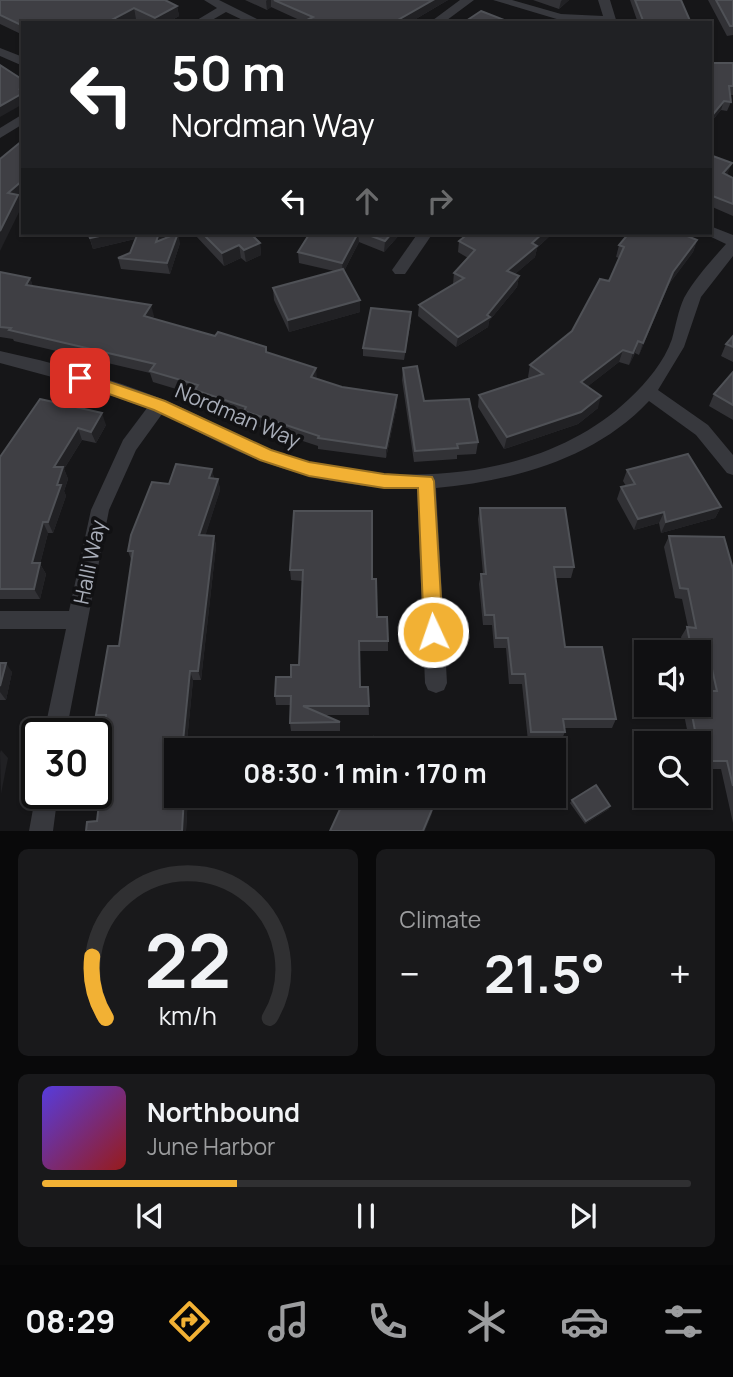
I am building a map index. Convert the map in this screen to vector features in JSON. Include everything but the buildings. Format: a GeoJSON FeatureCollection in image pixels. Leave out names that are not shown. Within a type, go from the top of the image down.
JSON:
{"type":"FeatureCollection","features":[{"type":"Feature","properties":{"kind":"street"},"geometry":{"type":"LineString","coordinates":[[210,0],[255,21]]}},
{"type":"Feature","properties":{"kind":"street"},"geometry":{"type":"LineString","coordinates":[[438,21],[468,0]]}},
{"type":"Feature","properties":{"kind":"street"},"geometry":{"type":"LineString","coordinates":[[499,0],[538,13],[611,21],[604,0]]}},
{"type":"Feature","properties":{"kind":"street"},"geometry":{"type":"LineString","coordinates":[[202,21],[226,7]]}},
{"type":"Feature","properties":{"kind":"street"},"geometry":{"type":"LineString","coordinates":[[0,52],[21,61]]}},
{"type":"Feature","properties":{"kind":"street"},"geometry":{"type":"LineString","coordinates":[[0,134],[21,119]]}},
{"type":"Feature","properties":{"kind":"street"},"geometry":{"type":"LineString","coordinates":[[712,232],[733,244]]}},
{"type":"Feature","properties":{"kind":"street"},"geometry":{"type":"LineString","coordinates":[[400,270],[425,235]]}},
{"type":"Feature","properties":{"kind":"street","name":"Nordman Way"},"geometry":{"type":"LineString","coordinates":[[0,357],[106,385],[159,405],[266,455],[309,469],[384,481],[426,481],[495,472],[544,459],[604,429],[648,391],[667,364],[679,340],[688,307],[700,284],[733,244]]}},
{"type":"Feature","properties":{"kind":"street"},"geometry":{"type":"LineString","coordinates":[[648,391],[702,430],[733,468]]}},
{"type":"Feature","properties":{"kind":"street","name":"Halli Way"},"geometry":{"type":"LineString","coordinates":[[58,718],[100,510],[129,445],[159,405]]}},
{"type":"Feature","properties":{"kind":"street"},"geometry":{"type":"LineString","coordinates":[[426,481],[436,683]]}},
{"type":"Feature","properties":{"kind":"street"},"geometry":{"type":"LineString","coordinates":[[0,620],[77,620]]}},
{"type":"Feature","properties":{"kind":"street"},"geometry":{"type":"LineString","coordinates":[[41,831],[44,809]]}},
{"type":"Feature","properties":{"kind":"route"},"geometry":{"type":"LineString","coordinates":[[80,378],[159,405],[266,455],[309,469],[384,481],[426,481],[433,632]]}}]}
